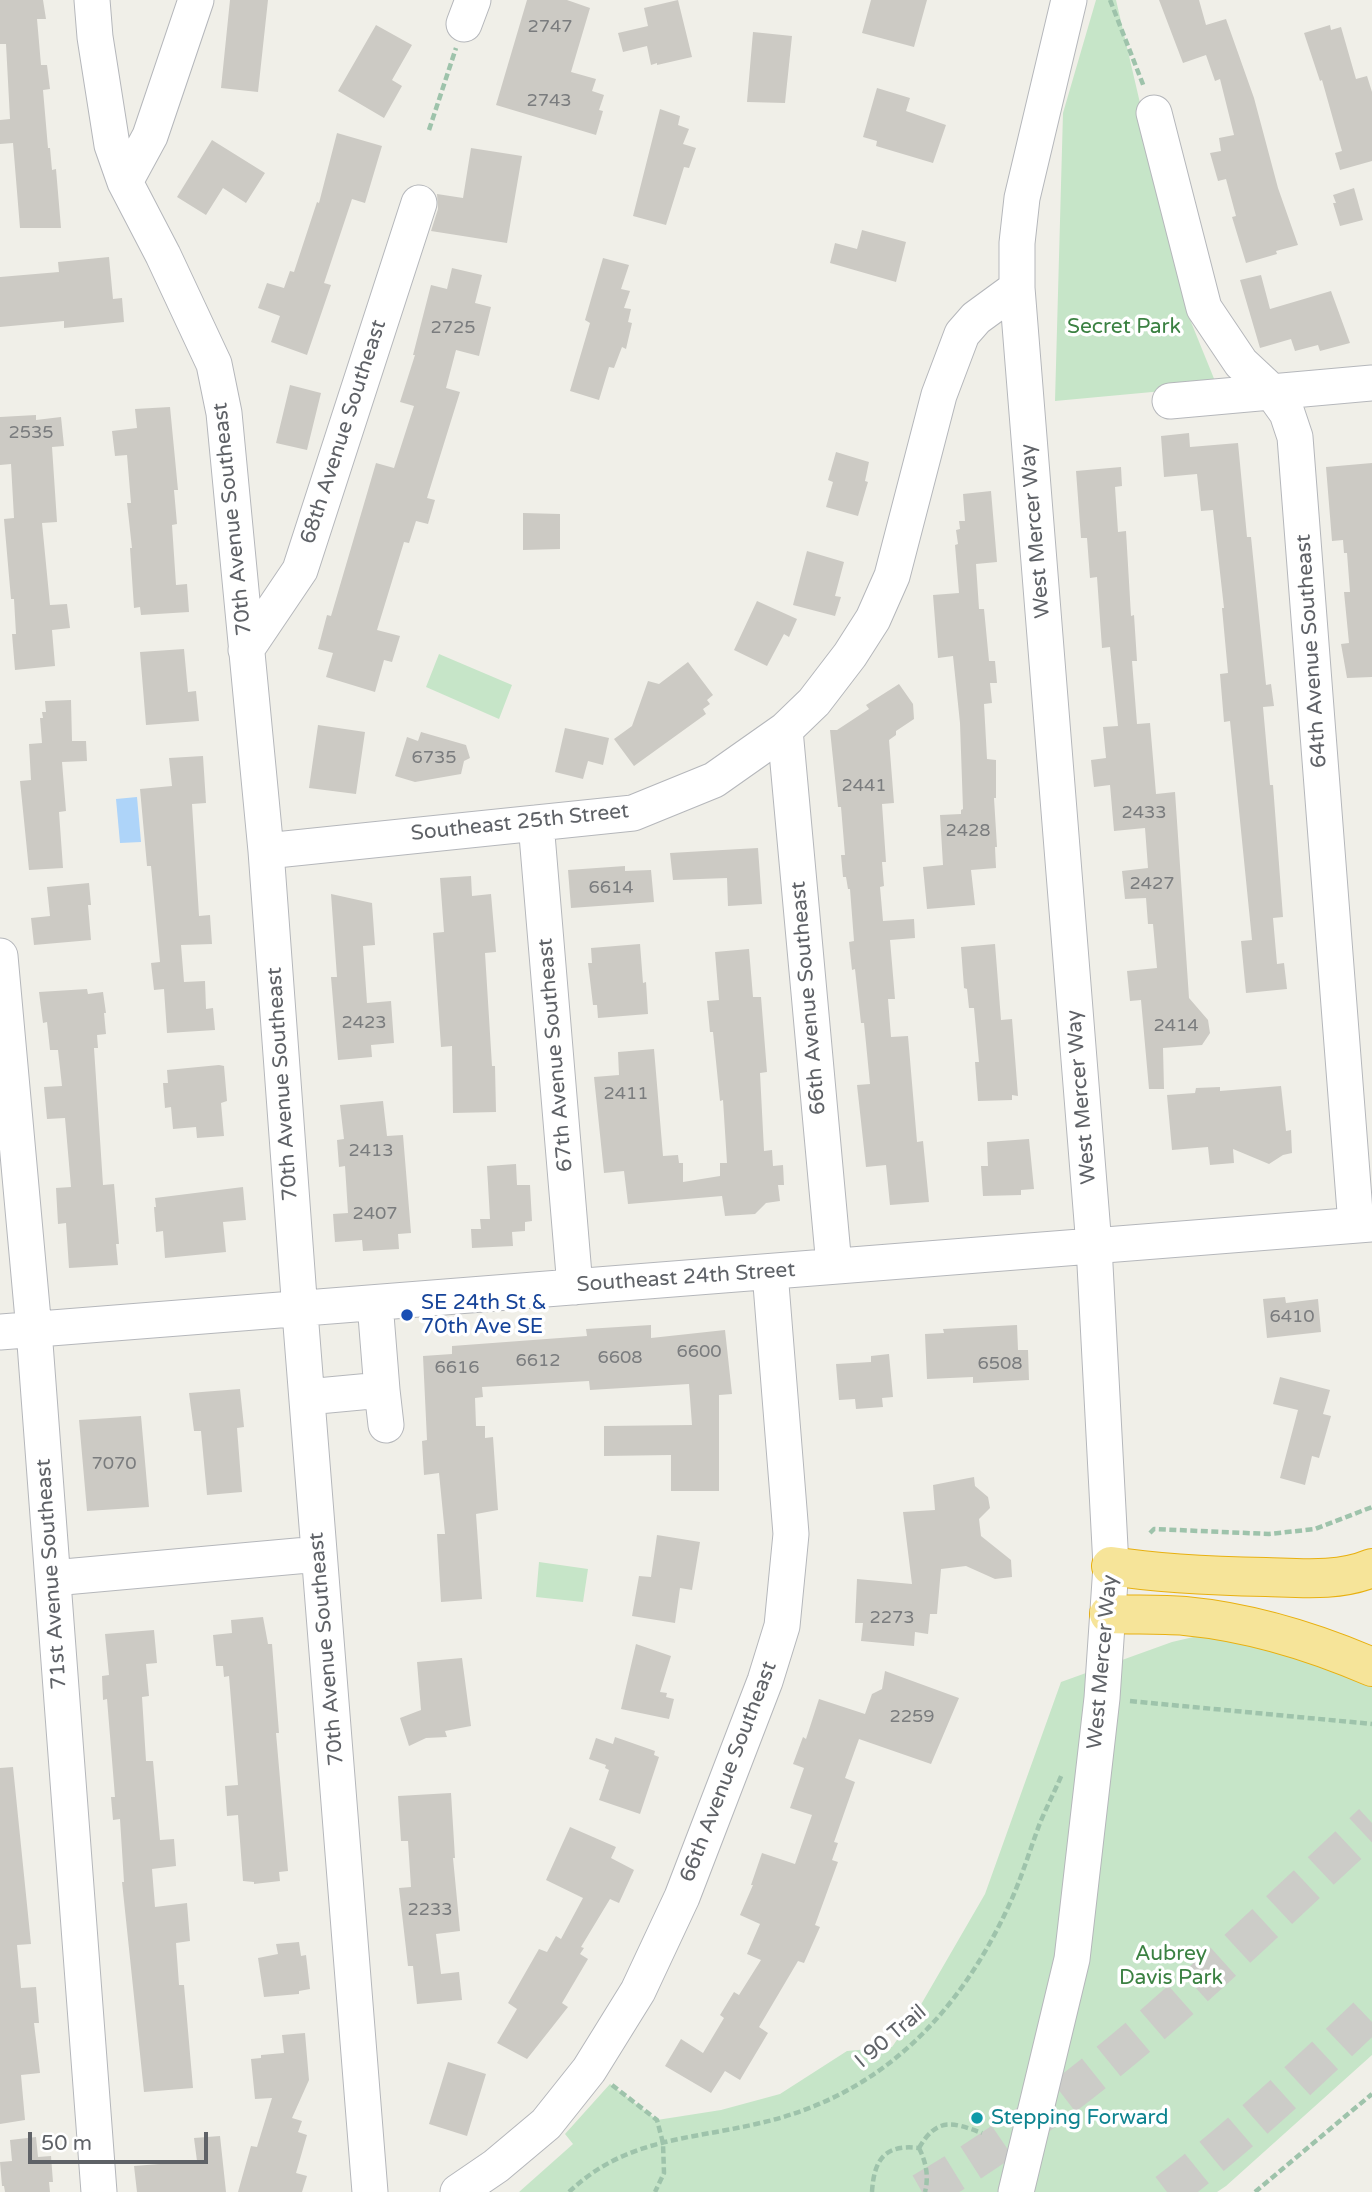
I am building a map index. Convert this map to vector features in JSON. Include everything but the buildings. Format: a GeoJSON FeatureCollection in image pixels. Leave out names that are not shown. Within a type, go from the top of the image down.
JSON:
{"type":"FeatureCollection","features":[{"type":"Feature","properties":{"kind":"highway"},"geometry":{"type":"LineString","coordinates":[[1111,1566],[1161,1573],[1319,1579],[1372,1568]]}},
{"type":"Feature","properties":{"kind":"highway"},"geometry":{"type":"LineString","coordinates":[[1109,1614],[1185,1616],[1250,1628],[1321,1646],[1372,1667]]}},
{"type":"Feature","properties":{"kind":"street","name":"70th Avenue Southeast"},"geometry":{"type":"LineString","coordinates":[[92,0],[112,145],[125,181],[214,364],[224,413],[266,851],[299,1309],[370,2192]]}},
{"type":"Feature","properties":{"kind":"street"},"geometry":{"type":"LineString","coordinates":[[125,181],[150,136],[196,0]]}},
{"type":"Feature","properties":{"kind":"street","name":"West Mercer Way"},"geometry":{"type":"LineString","coordinates":[[1016,2192],[1072,1959],[1102,1698],[1111,1566],[1094,1246],[1017,288],[1017,243],[1022,198],[1069,0]]}},
{"type":"Feature","properties":{"kind":"street","name":"64th Avenue Southeast"},"geometry":{"type":"LineString","coordinates":[[1154,113],[1204,308],[1241,363],[1272,392],[1287,414],[1295,437],[1364,1224]]}},
{"type":"Feature","properties":{"kind":"street","name":"68th Avenue Southeast"},"geometry":{"type":"LineString","coordinates":[[246,650],[300,570],[419,203]]}},
{"type":"Feature","properties":{"kind":"street","name":"Southeast 25th Street"},"geometry":{"type":"LineString","coordinates":[[266,851],[633,813],[714,780],[785,730],[814,702],[873,619],[887,587],[939,395],[962,334],[975,318],[1017,288]]}},
{"type":"Feature","properties":{"kind":"street"},"geometry":{"type":"LineString","coordinates":[[1170,401],[1372,383]]}},
{"type":"Feature","properties":{"kind":"street","name":"66th Avenue Southeast"},"geometry":{"type":"LineString","coordinates":[[785,730],[834,1266]]}},
{"type":"Feature","properties":{"kind":"street","name":"67th Avenue Southeast"},"geometry":{"type":"LineString","coordinates":[[536,823],[575,1287]]}},
{"type":"Feature","properties":{"kind":"street","name":"71st Avenue Southeast"},"geometry":{"type":"LineString","coordinates":[[0,956],[34,1329],[99,2192]]}},
{"type":"Feature","properties":{"kind":"street","name":"Southeast 24th Street"},"geometry":{"type":"LineString","coordinates":[[0,1332],[1364,1224]]}},
{"type":"Feature","properties":{"kind":"street","name":"66th Avenue Southeast"},"geometry":{"type":"LineString","coordinates":[[458,2192],[496,2166],[546,2124],[589,2070],[638,1992],[682,1897],[765,1681],[782,1626],[791,1534],[770,1272]]}},
{"type":"Feature","properties":{"kind":"street"},"geometry":{"type":"LineString","coordinates":[[374,1303],[386,1425]]}},
{"type":"Feature","properties":{"kind":"street"},"geometry":{"type":"LineString","coordinates":[[307,1397],[383,1390]]}},
{"type":"Feature","properties":{"kind":"street"},"geometry":{"type":"LineString","coordinates":[[52,1578],[319,1553]]}},
{"type":"Feature","properties":{"kind":"path"},"geometry":{"type":"LineString","coordinates":[[1110,0],[1154,113]]}},
{"type":"Feature","properties":{"kind":"path"},"geometry":{"type":"LineString","coordinates":[[429,130],[469,12]]}},
{"type":"Feature","properties":{"kind":"path"},"geometry":{"type":"LineString","coordinates":[[1150,1533],[1154,1529],[1269,1534],[1315,1529],[1372,1507]]}},
{"type":"Feature","properties":{"kind":"path"},"geometry":{"type":"LineString","coordinates":[[1124,1700],[1372,1724]]}},
{"type":"Feature","properties":{"kind":"path","name":"I 90 Trail"},"geometry":{"type":"LineString","coordinates":[[569,2192],[615,2158],[663,2143],[779,2119],[804,2111],[864,2081],[923,2035],[946,2010],[994,1935],[1010,1902],[1065,1763]]}},
{"type":"Feature","properties":{"kind":"path"},"geometry":{"type":"LineString","coordinates":[[589,2070],[622,2091],[657,2120],[663,2143],[664,2173],[655,2192]]}},
{"type":"Feature","properties":{"kind":"path"},"geometry":{"type":"LineString","coordinates":[[1255,2192],[1372,2094]]}},
{"type":"Feature","properties":{"kind":"path"},"geometry":{"type":"LineString","coordinates":[[919,2148],[927,2134],[938,2125],[952,2123],[982,2133]]}},
{"type":"Feature","properties":{"kind":"path"},"geometry":{"type":"LineString","coordinates":[[872,2192],[876,2171],[884,2154],[891,2148],[900,2146],[919,2148]]}},
{"type":"Feature","properties":{"kind":"path"},"geometry":{"type":"LineString","coordinates":[[919,2148],[927,2172],[925,2192]]}},
{"type":"Feature","properties":{"kind":"green space","name":"Secret Park"},"geometry":{"type":"Polygon","coordinates":[[[1096,0],[1116,0],[1191,322],[1217,386],[1055,401],[1063,113],[1096,0]]]}},
{"type":"Feature","properties":{"kind":"green space"},"geometry":{"type":"Polygon","coordinates":[[[439,654],[512,685],[499,719],[426,687],[439,654]]]}},
{"type":"Feature","properties":{"kind":"green space"},"geometry":{"type":"Polygon","coordinates":[[[539,1562],[588,1569],[583,1602],[536,1597],[539,1562]]]}},
{"type":"Feature","properties":{"kind":"green space","name":"Aubrey Davis Park"},"geometry":{"type":"Polygon","coordinates":[[[1202,1635],[1261,1642],[1372,1687],[1372,2055],[1226,2186],[1217,2192],[519,2192],[573,2144],[565,2134],[610,2084],[657,2120],[721,2110],[780,2094],[847,2051],[892,2047],[919,2008],[985,1894],[1061,1682],[1172,1642],[1202,1635]]]}},
{"type":"Feature","properties":{"kind":"water"},"geometry":{"type":"Polygon","coordinates":[[[137,797],[141,842],[120,843],[116,799],[137,797]]]}},
{"type":"Feature","properties":{"kind":"tunnel"},"geometry":{"type":"LineString","coordinates":[[922,2192],[984,2154],[1101,2067],[1212,1972],[1372,1823]]}},
{"type":"Feature","properties":{"kind":"tunnel"},"geometry":{"type":"LineString","coordinates":[[1167,2192],[1247,2127],[1372,2011]]}},
{"type":"Feature","properties":{"kind":"place","name":"SE 24th St & 70th Ave SE"},"geometry":{"type":"Point","coordinates":[407,1315]}},
{"type":"Feature","properties":{"kind":"place","name":"Stepping Forward"},"geometry":{"type":"Point","coordinates":[977,2118]}}]}
